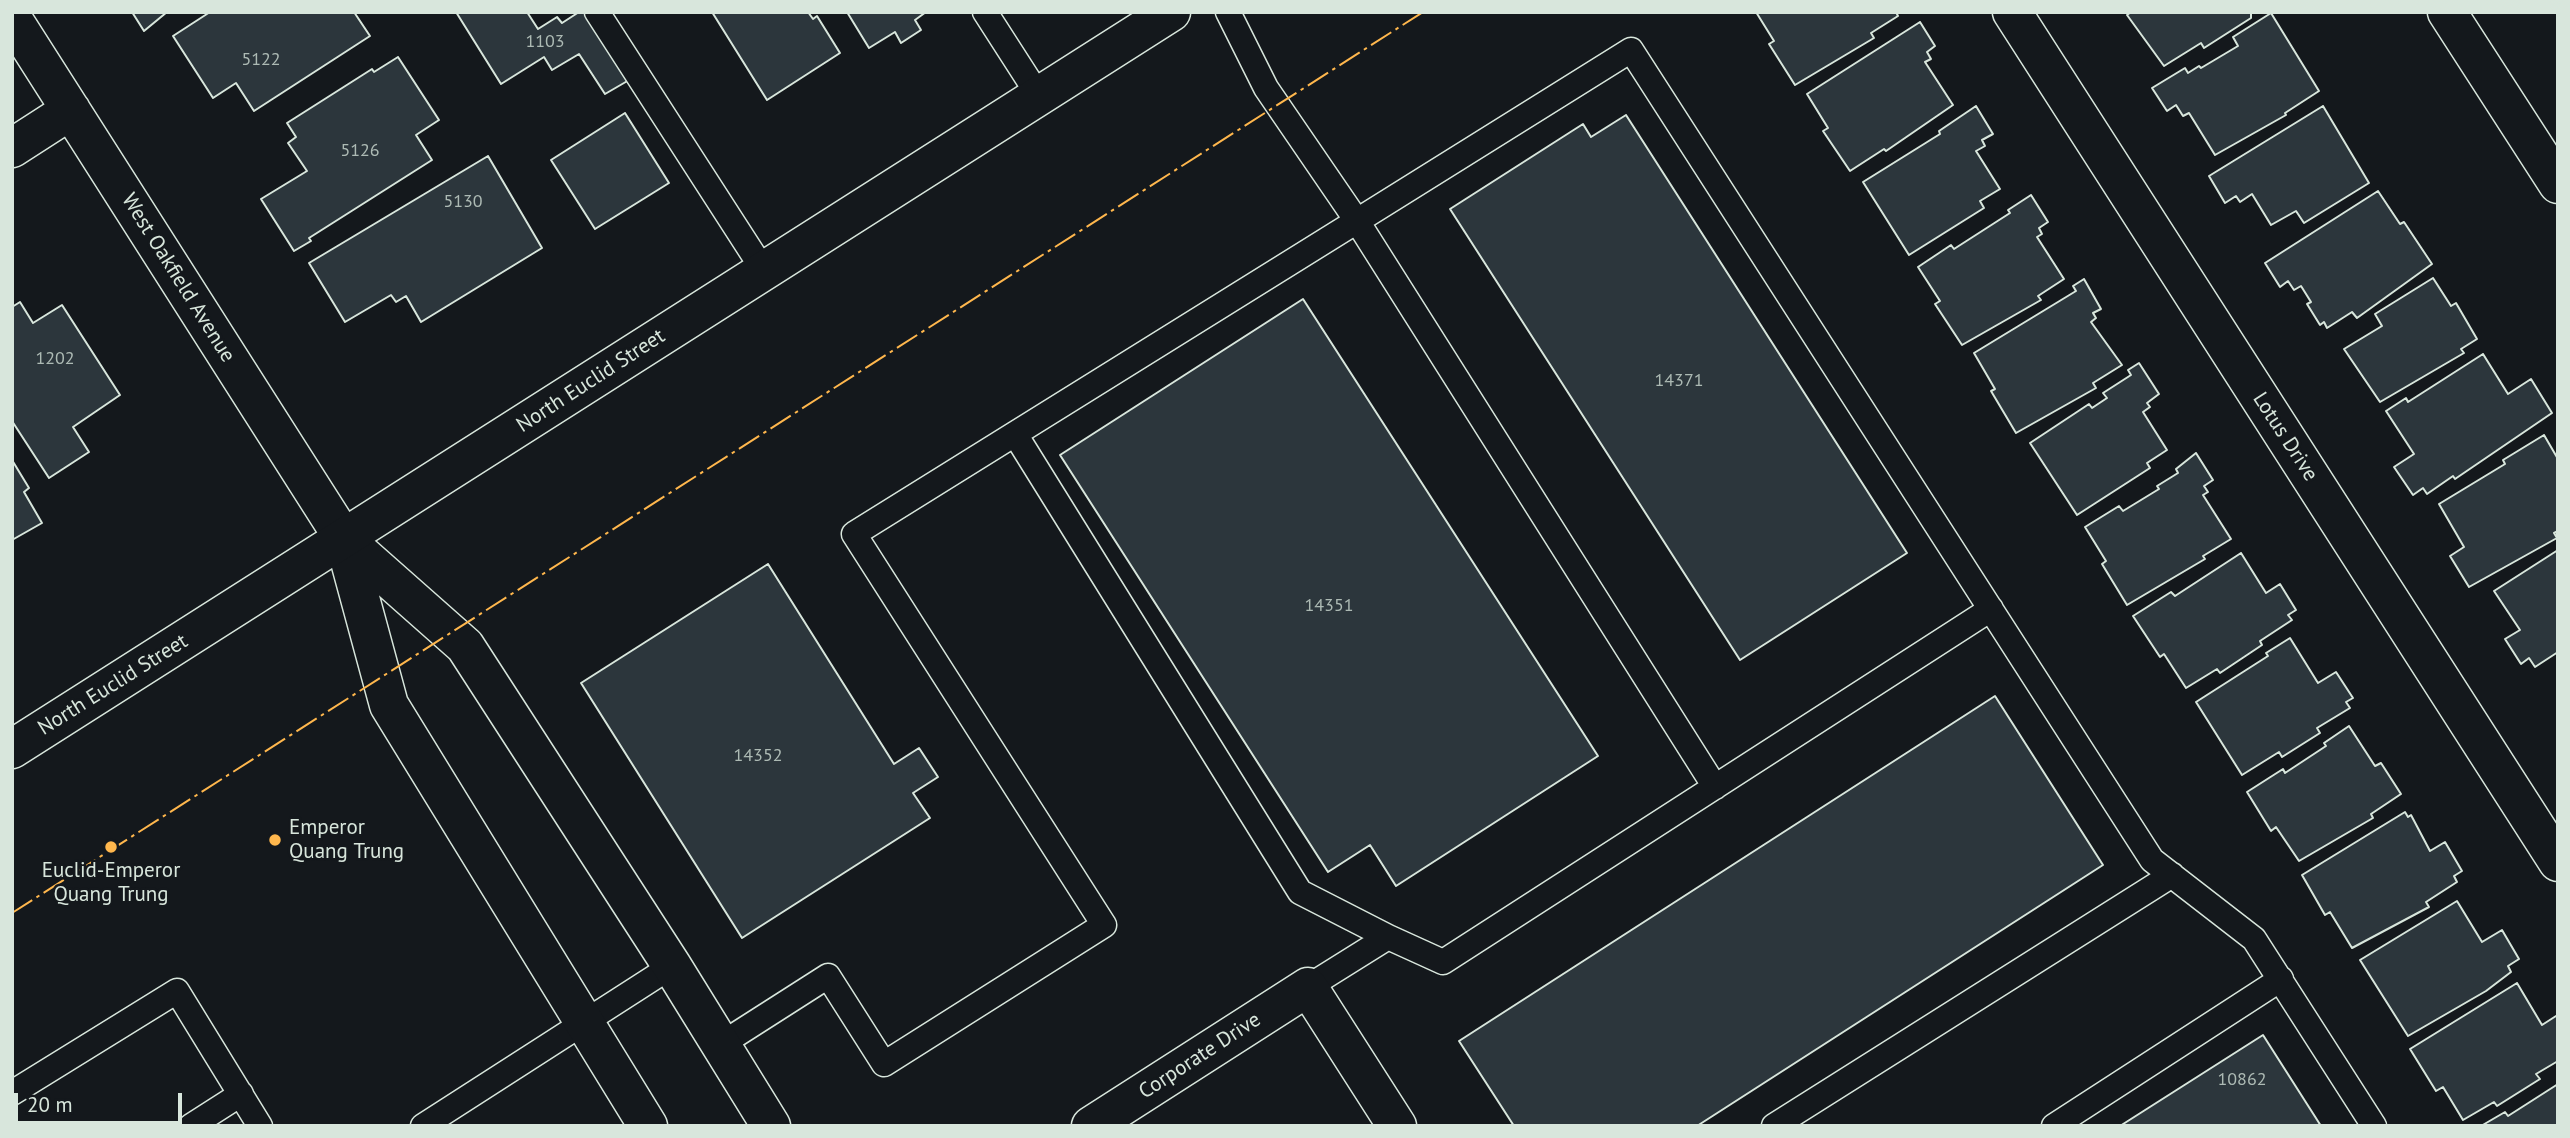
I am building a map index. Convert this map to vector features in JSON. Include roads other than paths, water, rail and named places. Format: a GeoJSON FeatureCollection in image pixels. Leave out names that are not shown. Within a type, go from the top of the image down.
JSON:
{"type":"FeatureCollection","features":[{"type":"Feature","properties":{"kind":"street","name":"North Euclid Street"},"geometry":{"type":"LineString","coordinates":[[12,749],[1171,12]]}},
{"type":"Feature","properties":{"kind":"street","name":"Lotus Drive"},"geometry":{"type":"LineString","coordinates":[[2012,12],[2558,862]]}},
{"type":"Feature","properties":{"kind":"street"},"geometry":{"type":"LineString","coordinates":[[2447,12],[2558,184]]}},
{"type":"Feature","properties":{"kind":"street","name":"West Oakfield Avenue"},"geometry":{"type":"LineString","coordinates":[[12,18],[344,539]]}},
{"type":"Feature","properties":{"kind":"street"},"geometry":{"type":"LineString","coordinates":[[12,148],[71,110]]}},
{"type":"Feature","properties":{"kind":"street"},"geometry":{"type":"LineString","coordinates":[[344,539],[464,646],[672,966],[771,1126]]}},
{"type":"Feature","properties":{"kind":"street"},"geometry":{"type":"LineString","coordinates":[[344,539],[389,705],[648,1126]]}},
{"type":"Feature","properties":{"kind":"street"},"geometry":{"type":"LineString","coordinates":[[1308,987],[1397,1126]]}},
{"type":"Feature","properties":{"kind":"street","name":"Corporate Drive"},"geometry":{"type":"LineString","coordinates":[[1091,1126],[1308,987]]}},
{"type":"Feature","properties":{"kind":"lane"},"geometry":{"type":"LineString","coordinates":[[597,12],[764,271]]}},
{"type":"Feature","properties":{"kind":"lane"},"geometry":{"type":"LineString","coordinates":[[985,12],[1039,96]]}},
{"type":"Feature","properties":{"kind":"lane"},"geometry":{"type":"LineString","coordinates":[[1228,12],[1266,88],[1357,221],[1715,787]]}},
{"type":"Feature","properties":{"kind":"lane"},"geometry":{"type":"LineString","coordinates":[[720,1045],[828,976],[884,1065],[1104,925],[854,534],[1630,50],[2152,860],[2253,939],[2374,1126]]}},
{"type":"Feature","properties":{"kind":"lane"},"geometry":{"type":"LineString","coordinates":[[1015,434],[1300,892],[1443,962],[1991,609]]}},
{"type":"Feature","properties":{"kind":"lane"},"geometry":{"type":"LineString","coordinates":[[1774,1126],[2172,875]]}},
{"type":"Feature","properties":{"kind":"lane"},"geometry":{"type":"LineString","coordinates":[[1308,987],[1388,937]]}},
{"type":"Feature","properties":{"kind":"lane"},"geometry":{"type":"LineString","coordinates":[[423,1126],[672,966]]}},
{"type":"Feature","properties":{"kind":"lane"},"geometry":{"type":"LineString","coordinates":[[2054,1126],[2281,979]]}},
{"type":"Feature","properties":{"kind":"lane"},"geometry":{"type":"LineString","coordinates":[[12,1093],[177,991],[260,1126]]}},
{"type":"Feature","properties":{"kind":"lane"},"geometry":{"type":"LineString","coordinates":[[191,1126],[241,1094]]}},
{"type":"Feature","properties":{"kind":"place","name":"Emperor Quang Trung"},"geometry":{"type":"Point","coordinates":[275,840]}},
{"type":"Feature","properties":{"kind":"place","name":"Euclid-Emperor Quang Trung"},"geometry":{"type":"Point","coordinates":[111,847]}}]}
